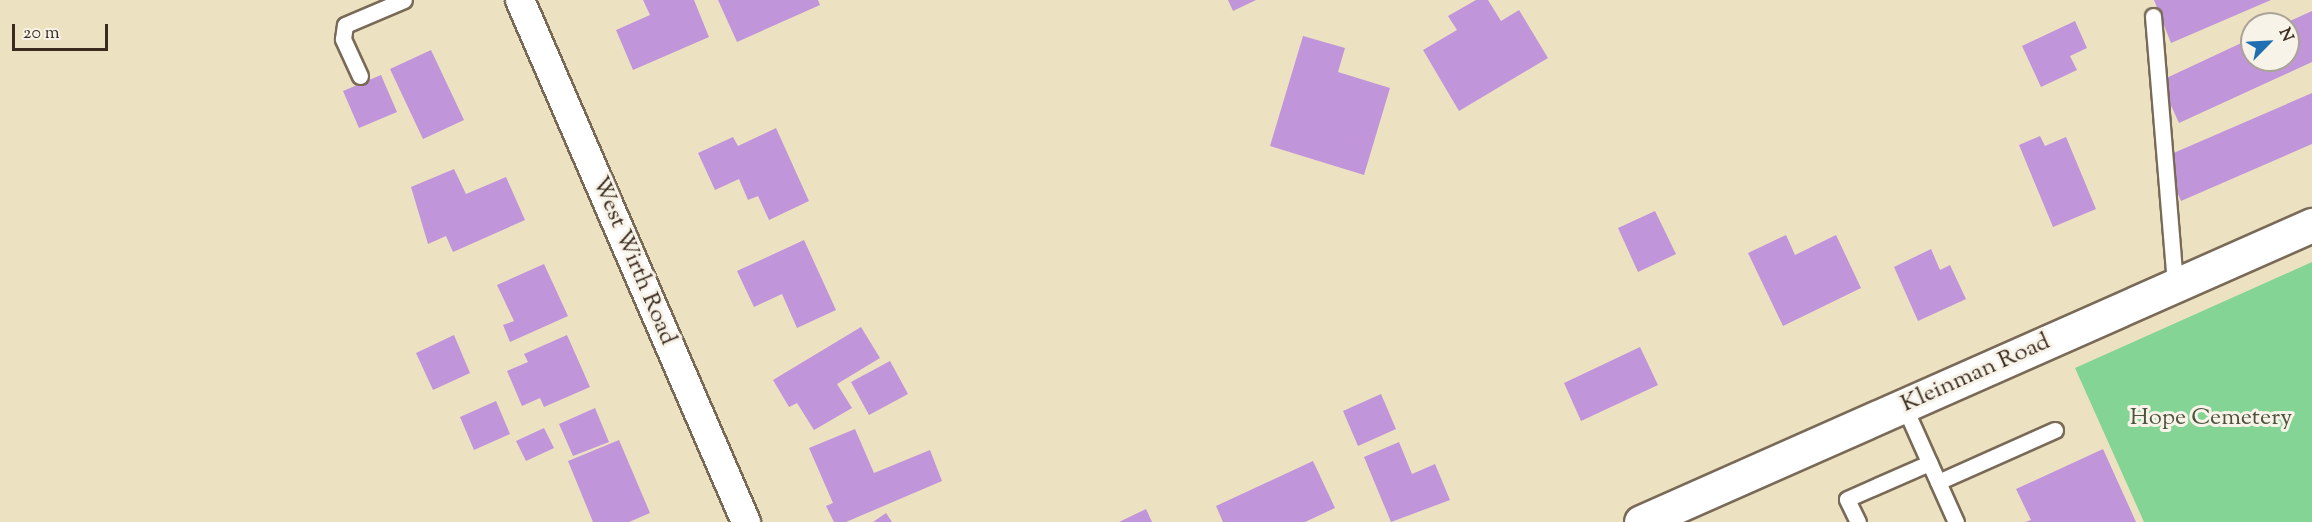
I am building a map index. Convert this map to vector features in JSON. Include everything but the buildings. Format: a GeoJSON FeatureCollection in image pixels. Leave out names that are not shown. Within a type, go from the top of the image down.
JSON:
{"type":"FeatureCollection","features":[{"type":"Feature","properties":{"kind":"street","name":"West Wirth Road"},"geometry":{"type":"LineString","coordinates":[[520,0],[746,522]]}},
{"type":"Feature","properties":{"kind":"street","name":"Kleinman Road"},"geometry":{"type":"LineString","coordinates":[[1641,522],[2312,225]]}},
{"type":"Feature","properties":{"kind":"lane"},"geometry":{"type":"LineString","coordinates":[[360,76],[343,39],[345,25],[404,0]]}},
{"type":"Feature","properties":{"kind":"lane"},"geometry":{"type":"LineString","coordinates":[[2153,16],[2175,286]]}},
{"type":"Feature","properties":{"kind":"lane"},"geometry":{"type":"LineString","coordinates":[[1904,406],[1956,522]]}},
{"type":"Feature","properties":{"kind":"lane"},"geometry":{"type":"LineString","coordinates":[[1938,482],[2055,430]]}},
{"type":"Feature","properties":{"kind":"lane"},"geometry":{"type":"LineString","coordinates":[[1858,522],[1847,499],[1929,462]]}},
{"type":"Feature","properties":{"kind":"green space","name":"Hope Cemetery"},"geometry":{"type":"Polygon","coordinates":[[[2312,262],[2312,522],[2144,522],[2075,368],[2312,262]]]}}]}
